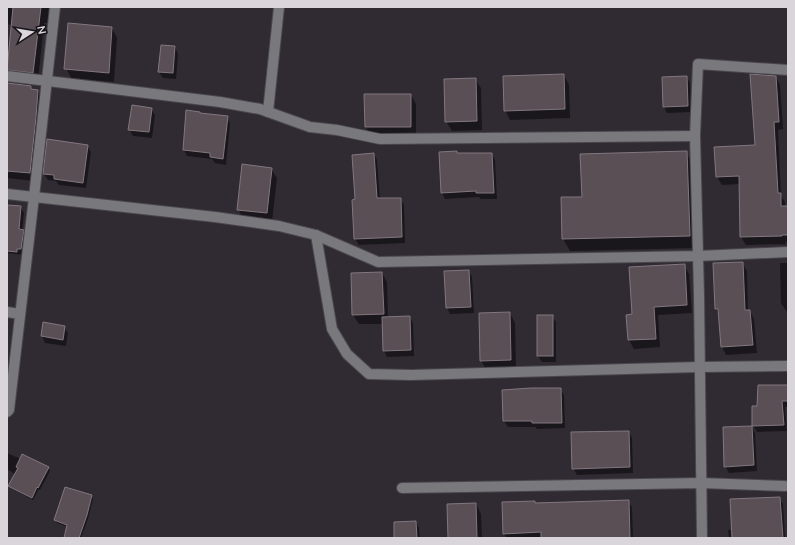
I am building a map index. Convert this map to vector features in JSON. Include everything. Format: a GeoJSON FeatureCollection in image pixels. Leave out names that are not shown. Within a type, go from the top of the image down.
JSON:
{"type":"FeatureCollection","features":[{"type":"Feature","properties":{"kind":"street"},"geometry":{"type":"LineString","coordinates":[[7,412],[9,410],[55,7]]}},
{"type":"Feature","properties":{"kind":"street"},"geometry":{"type":"LineString","coordinates":[[268,112],[279,7]]}},
{"type":"Feature","properties":{"kind":"street"},"geometry":{"type":"LineString","coordinates":[[702,538],[695,136],[698,64],[788,70]]}},
{"type":"Feature","properties":{"kind":"street"},"geometry":{"type":"LineString","coordinates":[[7,76],[220,102],[260,109],[310,127],[337,130],[380,139],[695,136]]}},
{"type":"Feature","properties":{"kind":"street"},"geometry":{"type":"LineString","coordinates":[[7,194],[215,217],[279,226],[316,236],[378,262],[698,256],[788,252]]}},
{"type":"Feature","properties":{"kind":"street"},"geometry":{"type":"LineString","coordinates":[[316,236],[332,329],[347,354],[370,374],[411,375],[788,366]]}},
{"type":"Feature","properties":{"kind":"street"},"geometry":{"type":"LineString","coordinates":[[7,312],[20,314]]}},
{"type":"Feature","properties":{"kind":"street"},"geometry":{"type":"LineString","coordinates":[[402,488],[701,483],[785,486]]}},
{"type":"Feature","properties":{"kind":"building"},"geometry":{"type":"Polygon","coordinates":[[[13,7],[41,7],[33,73],[7,70],[13,7]]]}},
{"type":"Feature","properties":{"kind":"building"},"geometry":{"type":"Polygon","coordinates":[[[68,23],[112,27],[109,73],[64,69],[68,23]]]}},
{"type":"Feature","properties":{"kind":"building"},"geometry":{"type":"Polygon","coordinates":[[[161,45],[175,46],[173,73],[158,72],[161,45]]]}},
{"type":"Feature","properties":{"kind":"building"},"geometry":{"type":"Polygon","coordinates":[[[564,74],[565,109],[504,111],[503,76],[564,74]]]}},
{"type":"Feature","properties":{"kind":"building"},"geometry":{"type":"Polygon","coordinates":[[[750,74],[776,76],[779,122],[774,122],[778,193],[781,193],[781,206],[788,206],[788,235],[740,237],[739,176],[716,177],[714,147],[755,145],[750,74]]]}},
{"type":"Feature","properties":{"kind":"building"},"geometry":{"type":"Polygon","coordinates":[[[687,76],[688,106],[663,107],[662,77],[687,76]]]}},
{"type":"Feature","properties":{"kind":"building"},"geometry":{"type":"Polygon","coordinates":[[[476,78],[477,121],[445,122],[444,79],[476,78]]]}},
{"type":"Feature","properties":{"kind":"building"},"geometry":{"type":"Polygon","coordinates":[[[7,83],[31,86],[31,89],[38,90],[30,173],[7,171],[7,83]]]}},
{"type":"Feature","properties":{"kind":"building"},"geometry":{"type":"Polygon","coordinates":[[[364,94],[411,94],[411,127],[365,127],[364,94]]]}},
{"type":"Feature","properties":{"kind":"building"},"geometry":{"type":"Polygon","coordinates":[[[132,105],[152,108],[149,132],[128,130],[132,105]]]}},
{"type":"Feature","properties":{"kind":"building"},"geometry":{"type":"Polygon","coordinates":[[[186,110],[228,116],[223,159],[210,157],[210,153],[183,150],[186,110]]]}},
{"type":"Feature","properties":{"kind":"building"},"geometry":{"type":"Polygon","coordinates":[[[47,139],[88,145],[83,183],[54,179],[54,175],[43,174],[47,139]]]}},
{"type":"Feature","properties":{"kind":"building"},"geometry":{"type":"Polygon","coordinates":[[[457,151],[457,153],[492,153],[494,193],[476,193],[476,191],[441,193],[439,152],[457,151]]]}},
{"type":"Feature","properties":{"kind":"building"},"geometry":{"type":"Polygon","coordinates":[[[687,151],[690,236],[562,239],[561,197],[582,197],[580,154],[687,151]]]}},
{"type":"Feature","properties":{"kind":"building"},"geometry":{"type":"Polygon","coordinates":[[[374,153],[377,198],[401,198],[402,237],[354,239],[352,200],[355,199],[352,155],[374,153]]]}},
{"type":"Feature","properties":{"kind":"building"},"geometry":{"type":"Polygon","coordinates":[[[242,164],[272,168],[267,213],[237,210],[242,164]]]}},
{"type":"Feature","properties":{"kind":"building"},"geometry":{"type":"Polygon","coordinates":[[[7,205],[21,206],[19,229],[24,230],[21,249],[17,249],[17,252],[7,251],[7,205]]]}},
{"type":"Feature","properties":{"kind":"building"},"geometry":{"type":"Polygon","coordinates":[[[743,262],[745,310],[750,310],[753,345],[721,347],[718,309],[715,309],[713,263],[743,262]]]}},
{"type":"Feature","properties":{"kind":"building"},"geometry":{"type":"Polygon","coordinates":[[[685,264],[687,305],[654,307],[656,339],[628,340],[626,315],[632,314],[629,267],[685,264]]]}},
{"type":"Feature","properties":{"kind":"building"},"geometry":{"type":"Polygon","coordinates":[[[469,270],[471,307],[446,308],[444,271],[469,270]]]}},
{"type":"Feature","properties":{"kind":"building"},"geometry":{"type":"Polygon","coordinates":[[[382,272],[384,314],[352,315],[351,273],[382,272]]]}},
{"type":"Feature","properties":{"kind":"building"},"geometry":{"type":"Polygon","coordinates":[[[510,312],[511,360],[480,361],[479,313],[510,312]]]}},
{"type":"Feature","properties":{"kind":"building"},"geometry":{"type":"Polygon","coordinates":[[[537,315],[553,315],[553,356],[537,356],[537,315]]]}},
{"type":"Feature","properties":{"kind":"building"},"geometry":{"type":"Polygon","coordinates":[[[410,316],[411,350],[383,351],[382,317],[410,316]]]}},
{"type":"Feature","properties":{"kind":"building"},"geometry":{"type":"Polygon","coordinates":[[[43,322],[65,326],[63,340],[41,336],[43,322]]]}},
{"type":"Feature","properties":{"kind":"building"},"geometry":{"type":"Polygon","coordinates":[[[758,385],[788,385],[788,401],[782,401],[784,425],[752,426],[752,406],[757,406],[758,385]]]}},
{"type":"Feature","properties":{"kind":"building"},"geometry":{"type":"Polygon","coordinates":[[[561,388],[562,423],[503,421],[502,390],[561,388]]]}},
{"type":"Feature","properties":{"kind":"building"},"geometry":{"type":"Polygon","coordinates":[[[752,426],[754,465],[724,467],[723,427],[752,426]]]}},
{"type":"Feature","properties":{"kind":"building"},"geometry":{"type":"Polygon","coordinates":[[[629,431],[630,467],[572,469],[571,432],[629,431]]]}},
{"type":"Feature","properties":{"kind":"building"},"geometry":{"type":"Polygon","coordinates":[[[22,454],[49,467],[32,498],[8,486],[18,468],[16,467],[22,454]]]}},
{"type":"Feature","properties":{"kind":"building"},"geometry":{"type":"Polygon","coordinates":[[[65,487],[92,495],[79,538],[64,538],[67,525],[54,520],[65,487]]]}},
{"type":"Feature","properties":{"kind":"building"},"geometry":{"type":"Polygon","coordinates":[[[780,497],[783,538],[732,538],[730,499],[780,497]]]}},
{"type":"Feature","properties":{"kind":"building"},"geometry":{"type":"Polygon","coordinates":[[[629,500],[630,538],[541,538],[541,532],[503,534],[502,502],[535,501],[535,503],[629,500]]]}},
{"type":"Feature","properties":{"kind":"building"},"geometry":{"type":"Polygon","coordinates":[[[476,503],[477,538],[448,538],[447,504],[476,503]]]}},
{"type":"Feature","properties":{"kind":"building"},"geometry":{"type":"Polygon","coordinates":[[[416,521],[417,538],[394,538],[394,522],[416,521]]]}}]}
